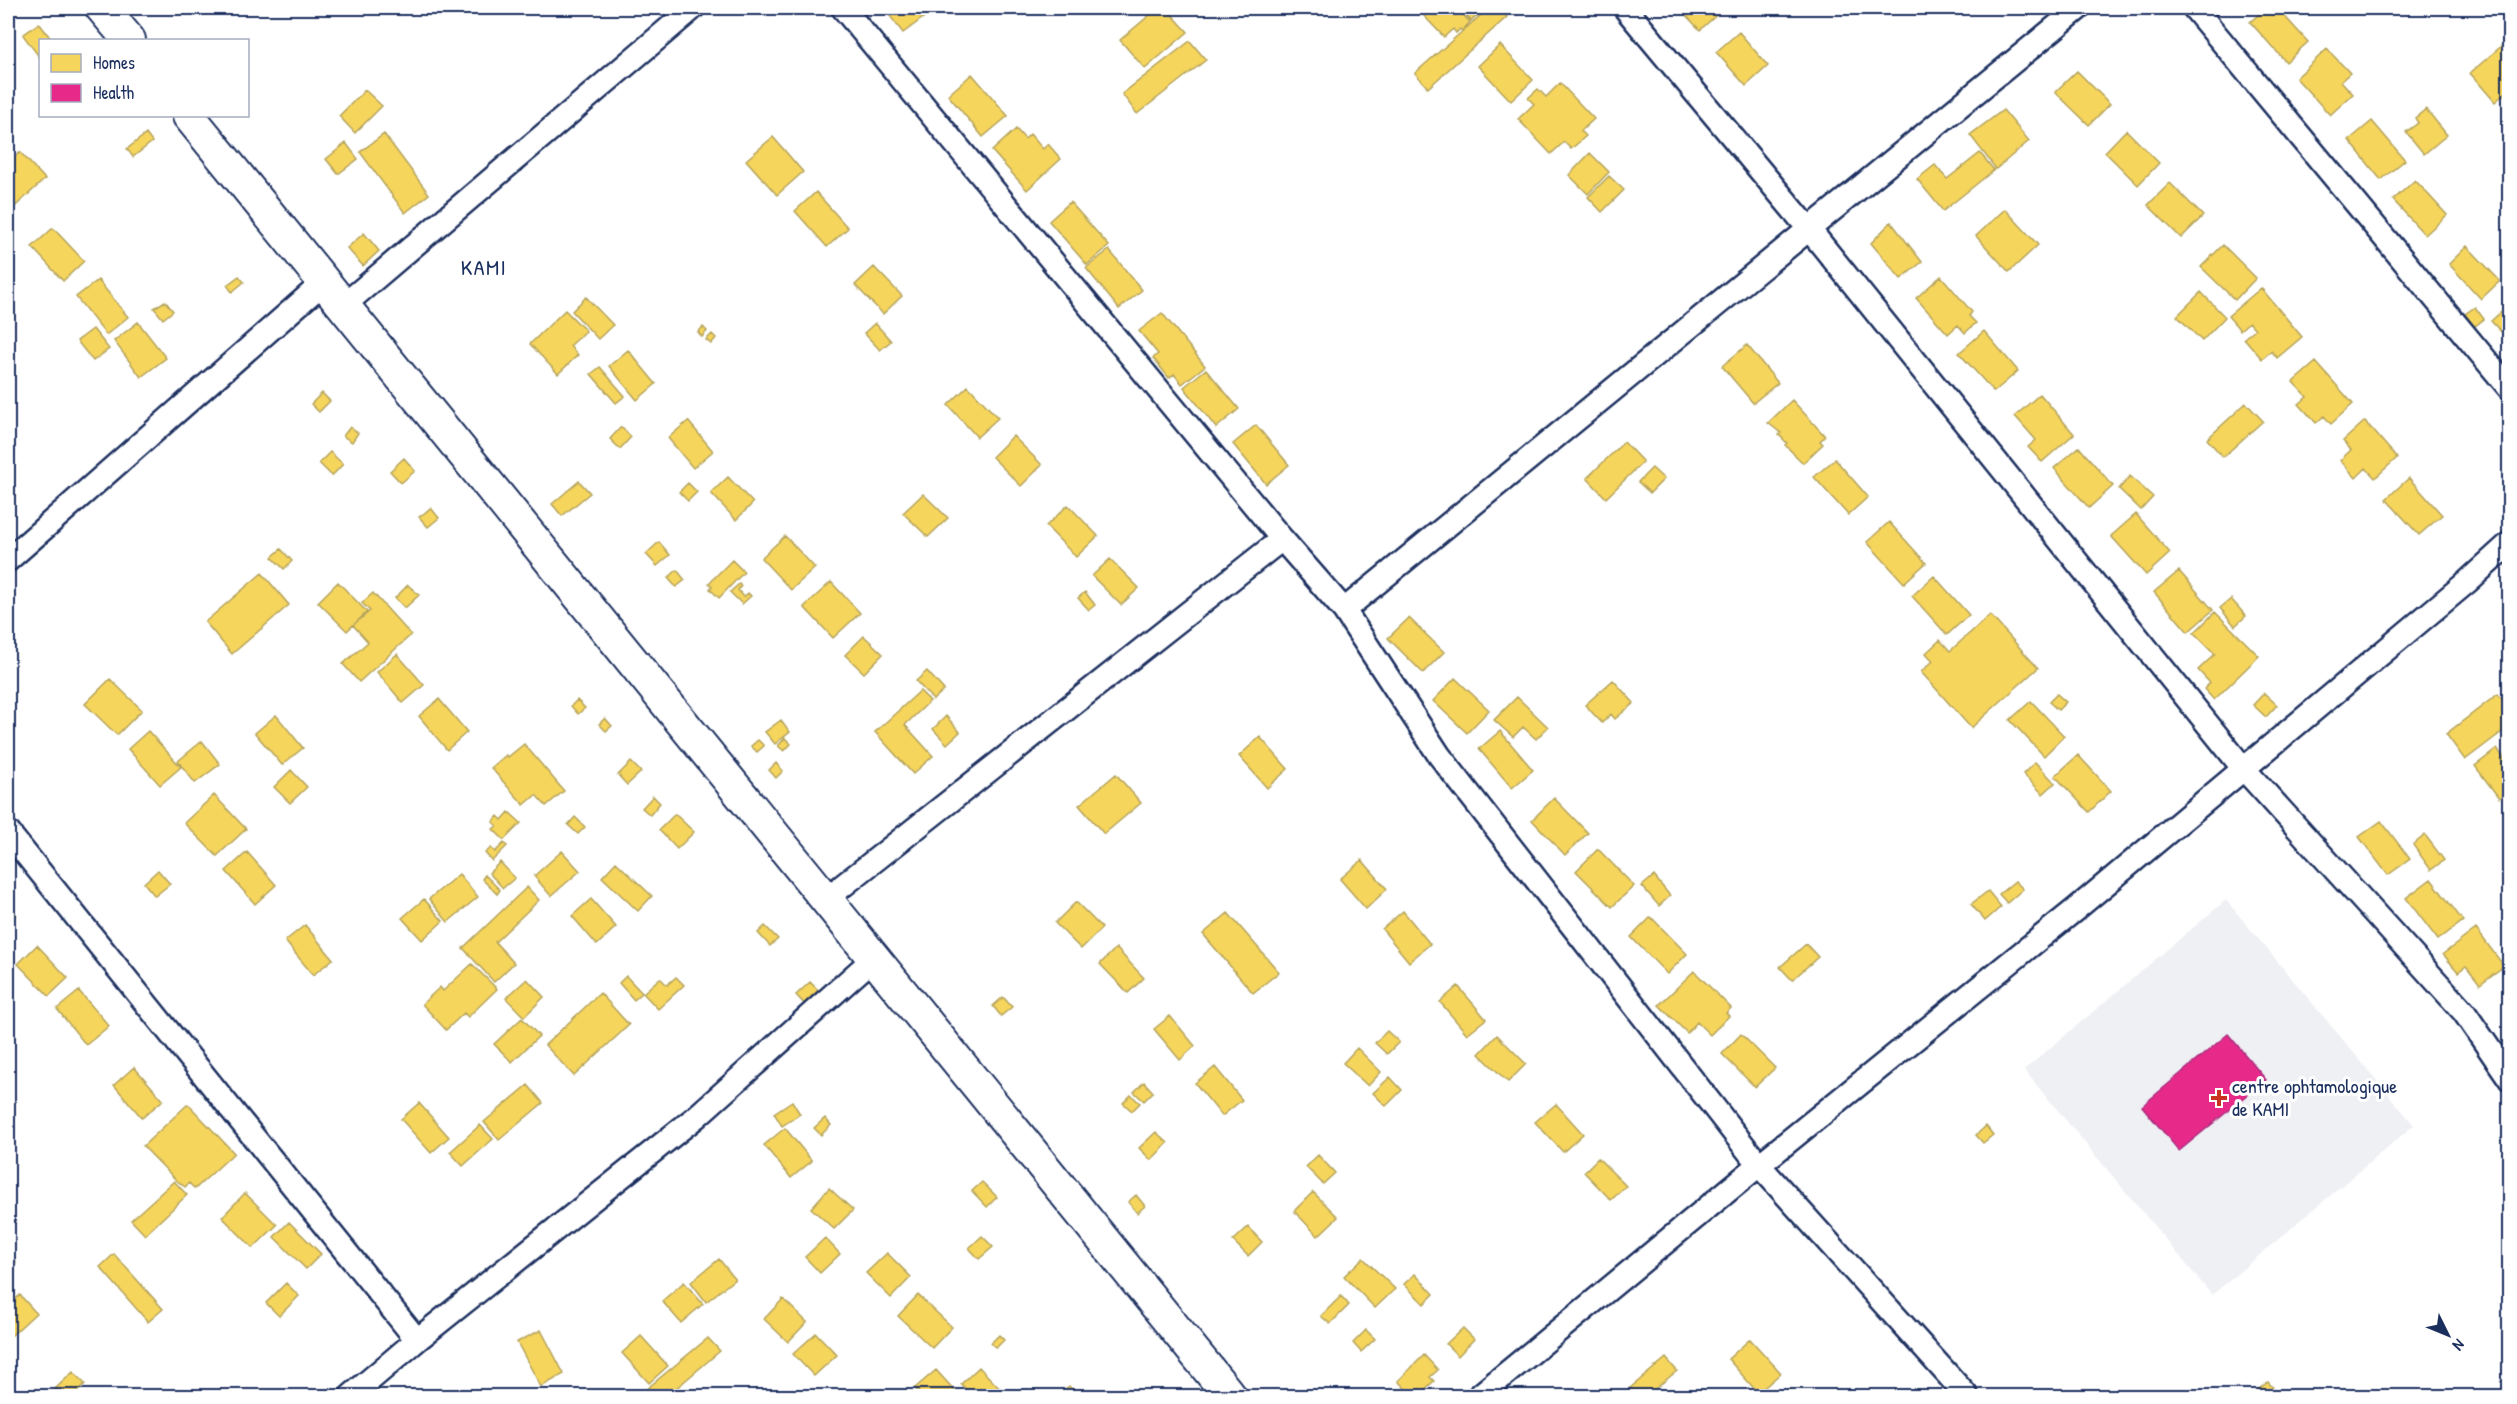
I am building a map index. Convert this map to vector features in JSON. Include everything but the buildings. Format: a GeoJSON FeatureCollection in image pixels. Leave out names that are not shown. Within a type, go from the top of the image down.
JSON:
{"type":"FeatureCollection","features":[{"type":"Feature","properties":{"kind":"street"},"geometry":{"type":"LineString","coordinates":[[102,8],[128,39]]}},
{"type":"Feature","properties":{"kind":"street"},"geometry":{"type":"LineString","coordinates":[[8,560],[334,293],[693,8]]}},
{"type":"Feature","properties":{"kind":"street"},"geometry":{"type":"LineString","coordinates":[[843,8],[1282,539],[1344,610],[1439,755],[1759,1165],[1967,1396]]}},
{"type":"Feature","properties":{"kind":"street"},"geometry":{"type":"LineString","coordinates":[[1625,8],[1809,229],[2243,768],[2464,1012],[2510,1079]]}},
{"type":"Feature","properties":{"kind":"street"},"geometry":{"type":"LineString","coordinates":[[1344,610],[2079,8]]}},
{"type":"Feature","properties":{"kind":"street"},"geometry":{"type":"LineString","coordinates":[[2194,8],[2510,389]]}},
{"type":"Feature","properties":{"kind":"street"},"geometry":{"type":"LineString","coordinates":[[190,117],[1230,1396]]}},
{"type":"Feature","properties":{"kind":"street"},"geometry":{"type":"LineString","coordinates":[[826,899],[1282,539]]}},
{"type":"Feature","properties":{"kind":"street"},"geometry":{"type":"LineString","coordinates":[[1479,1396],[1759,1165],[2076,909],[2467,582],[2510,543]]}},
{"type":"Feature","properties":{"kind":"street"},"geometry":{"type":"LineString","coordinates":[[8,832],[417,1340]]}},
{"type":"Feature","properties":{"kind":"street"},"geometry":{"type":"LineString","coordinates":[[351,1396],[417,1340],[696,1117],[874,958]]}},
{"type":"Feature","properties":{"kind":"shaded area","name":"centre ophtamologique de KAMI"},"geometry":{"type":"Polygon","coordinates":[[[2226,900],[2414,1125],[2212,1295],[2024,1070],[2226,900]]]}},
{"type":"Feature","properties":{"kind":"place","name":"centre ophtamologique de KAMI"},"geometry":{"type":"Point","coordinates":[2219,1098]}},
{"type":"Feature","properties":{"kind":"district","name":"KAMI"},"geometry":{"type":"Point","coordinates":[484,267]}}]}
